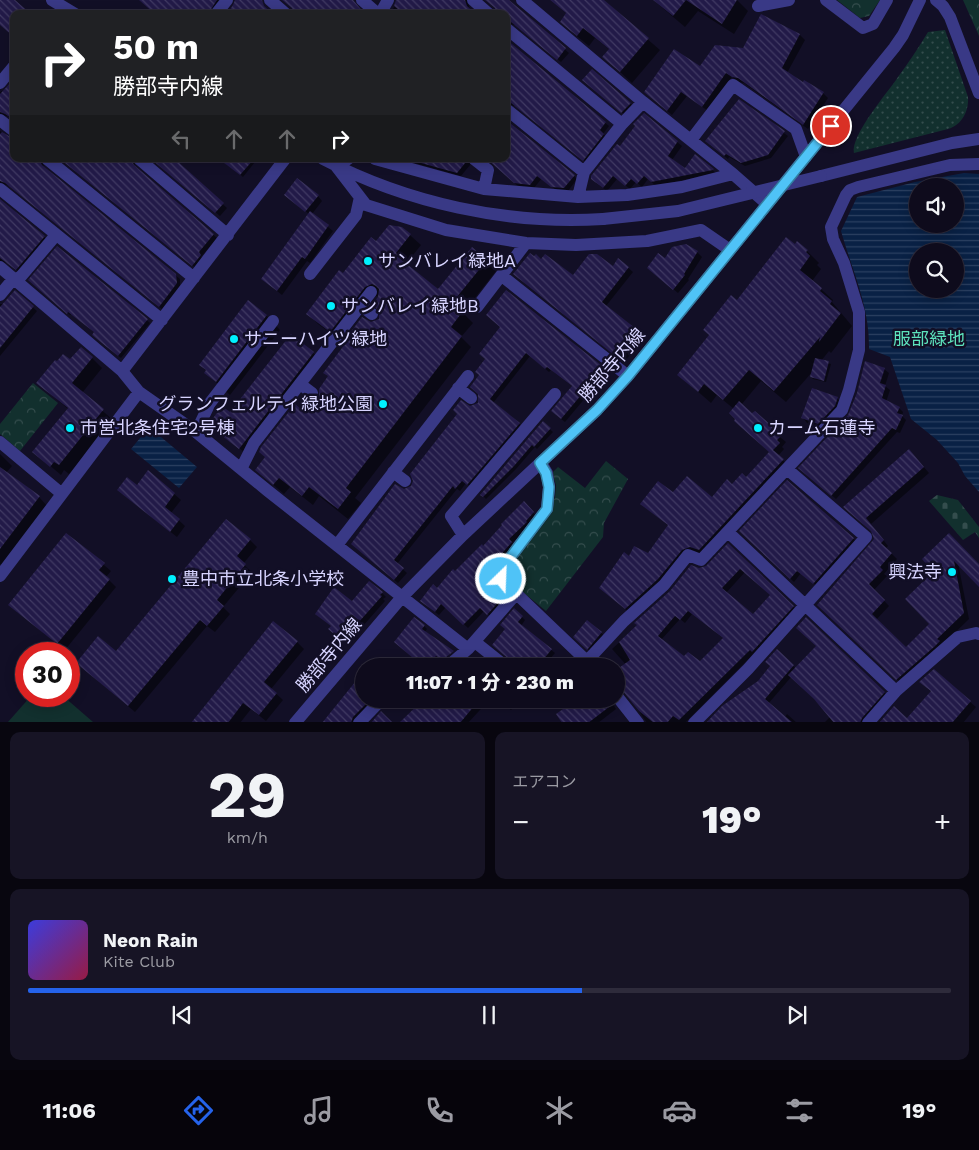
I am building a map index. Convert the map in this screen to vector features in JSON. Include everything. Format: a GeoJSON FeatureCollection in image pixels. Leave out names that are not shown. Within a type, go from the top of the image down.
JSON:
{"type":"FeatureCollection","features":[{"type":"Feature","properties":{"kind":"street"},"geometry":{"type":"LineString","coordinates":[[219,10],[227,0]]}},
{"type":"Feature","properties":{"kind":"street"},"geometry":{"type":"LineString","coordinates":[[270,0],[281,10]]}},
{"type":"Feature","properties":{"kind":"street"},"geometry":{"type":"LineString","coordinates":[[362,0],[384,10]]}},
{"type":"Feature","properties":{"kind":"street"},"geometry":{"type":"LineString","coordinates":[[473,0],[484,10]]}},
{"type":"Feature","properties":{"kind":"street"},"geometry":{"type":"LineString","coordinates":[[522,0],[767,204]]}},
{"type":"Feature","properties":{"kind":"street"},"geometry":{"type":"LineString","coordinates":[[758,6],[789,0]]}},
{"type":"Feature","properties":{"kind":"street"},"geometry":{"type":"LineString","coordinates":[[826,0],[863,28],[874,24],[888,0]]}},
{"type":"Feature","properties":{"kind":"street","name":"勝部寺内線"},"geometry":{"type":"LineString","coordinates":[[294,722],[402,597],[463,535],[597,410],[628,376],[894,48],[903,35],[920,0]]}},
{"type":"Feature","properties":{"kind":"street"},"geometry":{"type":"LineString","coordinates":[[936,0],[943,6],[950,17],[979,93]]}},
{"type":"Feature","properties":{"kind":"street"},"geometry":{"type":"LineString","coordinates":[[510,31],[622,124]]}},
{"type":"Feature","properties":{"kind":"street"},"geometry":{"type":"LineString","coordinates":[[0,83],[10,71]]}},
{"type":"Feature","properties":{"kind":"street"},"geometry":{"type":"LineString","coordinates":[[691,140],[733,85],[796,130],[806,157]]}},
{"type":"Feature","properties":{"kind":"street"},"geometry":{"type":"LineString","coordinates":[[578,197],[584,172],[622,124],[643,102]]}},
{"type":"Feature","properties":{"kind":"street"},"geometry":{"type":"LineString","coordinates":[[510,112],[584,172]]}},
{"type":"Feature","properties":{"kind":"street"},"geometry":{"type":"LineString","coordinates":[[0,120],[10,128]]}},
{"type":"Feature","properties":{"kind":"street"},"geometry":{"type":"LineString","coordinates":[[329,162],[390,188],[459,207],[527,218],[564,220],[603,219],[678,211],[952,143],[979,139]]}},
{"type":"Feature","properties":{"kind":"street"},"geometry":{"type":"LineString","coordinates":[[51,162],[194,278]]}},
{"type":"Feature","properties":{"kind":"street"},"geometry":{"type":"LineString","coordinates":[[143,162],[228,234]]}},
{"type":"Feature","properties":{"kind":"street"},"geometry":{"type":"LineString","coordinates":[[122,372],[283,162]]}},
{"type":"Feature","properties":{"kind":"street"},"geometry":{"type":"LineString","coordinates":[[336,166],[343,162]]}},
{"type":"Feature","properties":{"kind":"street"},"geometry":{"type":"LineString","coordinates":[[387,162],[484,189],[578,197],[627,195],[682,187],[733,174]]}},
{"type":"Feature","properties":{"kind":"street"},"geometry":{"type":"LineString","coordinates":[[478,162],[488,170],[484,189]]}},
{"type":"Feature","properties":{"kind":"street"},"geometry":{"type":"LineString","coordinates":[[594,658],[624,621],[664,585],[688,555],[700,560],[842,410],[850,390],[859,350],[859,312],[844,263],[833,239],[831,227],[846,194],[850,190],[950,165],[979,164]]}},
{"type":"Feature","properties":{"kind":"street"},"geometry":{"type":"LineString","coordinates":[[336,166],[366,205],[446,230],[526,243],[576,245],[647,241],[701,230],[730,250]]}},
{"type":"Feature","properties":{"kind":"street"},"geometry":{"type":"LineString","coordinates":[[0,189],[162,320]]}},
{"type":"Feature","properties":{"kind":"street"},"geometry":{"type":"LineString","coordinates":[[310,274],[356,215],[360,197]]}},
{"type":"Feature","properties":{"kind":"street"},"geometry":{"type":"LineString","coordinates":[[0,295],[56,235]]}},
{"type":"Feature","properties":{"kind":"street"},"geometry":{"type":"LineString","coordinates":[[477,307],[526,243]]}},
{"type":"Feature","properties":{"kind":"street"},"geometry":{"type":"LineString","coordinates":[[0,267],[122,372],[139,392],[196,432],[402,597],[471,646],[491,658]]}},
{"type":"Feature","properties":{"kind":"street"},"geometry":{"type":"LineString","coordinates":[[502,276],[628,376]]}},
{"type":"Feature","properties":{"kind":"street"},"geometry":{"type":"LineString","coordinates":[[240,469],[254,443],[371,292]]}},
{"type":"Feature","properties":{"kind":"street"},"geometry":{"type":"LineString","coordinates":[[361,306],[372,314]]}},
{"type":"Feature","properties":{"kind":"street"},"geometry":{"type":"LineString","coordinates":[[196,432],[210,403],[273,321]]}},
{"type":"Feature","properties":{"kind":"street"},"geometry":{"type":"LineString","coordinates":[[338,545],[468,376]]}},
{"type":"Feature","properties":{"kind":"street"},"geometry":{"type":"LineString","coordinates":[[300,384],[312,393]]}},
{"type":"Feature","properties":{"kind":"street"},"geometry":{"type":"LineString","coordinates":[[458,388],[471,398]]}},
{"type":"Feature","properties":{"kind":"street"},"geometry":{"type":"LineString","coordinates":[[0,576],[139,392]]}},
{"type":"Feature","properties":{"kind":"street"},"geometry":{"type":"LineString","coordinates":[[463,535],[451,516],[555,394]]}},
{"type":"Feature","properties":{"kind":"street"},"geometry":{"type":"LineString","coordinates":[[0,442],[62,494]]}},
{"type":"Feature","properties":{"kind":"street"},"geometry":{"type":"LineString","coordinates":[[540,463],[546,473],[549,487],[547,509],[500,571],[501,579],[583,658]]}},
{"type":"Feature","properties":{"kind":"street"},"geometry":{"type":"LineString","coordinates":[[694,722],[748,669],[866,537],[787,469]]}},
{"type":"Feature","properties":{"kind":"street"},"geometry":{"type":"LineString","coordinates":[[393,472],[405,481]]}},
{"type":"Feature","properties":{"kind":"street"},"geometry":{"type":"LineString","coordinates":[[728,532],[896,691]]}},
{"type":"Feature","properties":{"kind":"street"},"geometry":{"type":"LineString","coordinates":[[457,658],[471,646],[516,594]]}},
{"type":"Feature","properties":{"kind":"street"},"geometry":{"type":"LineString","coordinates":[[868,722],[896,691],[958,637],[976,632],[979,634]]}},
{"type":"Feature","properties":{"kind":"street"},"geometry":{"type":"LineString","coordinates":[[625,706],[638,722]]}},
{"type":"Feature","properties":{"kind":"street"},"geometry":{"type":"LineString","coordinates":[[359,722],[373,708]]}},
{"type":"Feature","properties":{"kind":"green space"},"geometry":{"type":"Polygon","coordinates":[[[837,0],[880,0],[869,16],[860,18],[837,0]]]}},
{"type":"Feature","properties":{"kind":"green space"},"geometry":{"type":"Polygon","coordinates":[[[963,0],[979,0],[979,36],[963,0]]]}},
{"type":"Feature","properties":{"kind":"green space"},"geometry":{"type":"Polygon","coordinates":[[[945,30],[968,97],[964,117],[948,129],[854,153],[854,145],[864,125],[928,32],[945,30]]]}},
{"type":"Feature","properties":{"kind":"green space"},"geometry":{"type":"Polygon","coordinates":[[[33,383],[58,403],[20,451],[0,434],[0,424],[33,383]]]}},
{"type":"Feature","properties":{"kind":"green space"},"geometry":{"type":"Polygon","coordinates":[[[606,461],[628,479],[604,523],[603,537],[546,611],[508,580],[507,571],[550,511],[555,497],[556,485],[552,473],[558,467],[585,488],[606,461]]]}},
{"type":"Feature","properties":{"kind":"green space"},"geometry":{"type":"Polygon","coordinates":[[[937,495],[958,500],[979,527],[979,538],[975,532],[963,540],[929,501],[937,495]]]}},
{"type":"Feature","properties":{"kind":"green space"},"geometry":{"type":"Polygon","coordinates":[[[21,707],[76,707],[93,722],[8,722],[21,707]]]}},
{"type":"Feature","properties":{"kind":"water","name":"服部緑地"},"geometry":{"type":"Polygon","coordinates":[[[964,173],[979,174],[979,492],[965,476],[958,463],[937,440],[911,419],[890,357],[869,349],[867,318],[860,289],[841,231],[857,197],[909,184],[909,233],[964,233],[964,178],[937,178],[964,173]]]}},
{"type":"Feature","properties":{"kind":"water"},"geometry":{"type":"Polygon","coordinates":[[[149,427],[197,467],[179,488],[131,449],[149,427]]]}},
{"type":"Feature","properties":{"kind":"building"},"geometry":{"type":"Polygon","coordinates":[[[0,0],[15,0],[26,10],[10,10],[10,34],[0,25],[0,0]]]}},
{"type":"Feature","properties":{"kind":"building"},"geometry":{"type":"Polygon","coordinates":[[[139,0],[217,0],[211,10],[150,10],[139,0]]]}},
{"type":"Feature","properties":{"kind":"building"},"geometry":{"type":"Polygon","coordinates":[[[235,0],[262,0],[264,6],[268,10],[230,10],[235,0]]]}},
{"type":"Feature","properties":{"kind":"building"},"geometry":{"type":"Polygon","coordinates":[[[282,0],[353,0],[362,10],[293,10],[282,0]]]}},
{"type":"Feature","properties":{"kind":"building"},"geometry":{"type":"Polygon","coordinates":[[[396,0],[465,0],[467,6],[472,10],[399,10],[394,6],[396,0]]]}},
{"type":"Feature","properties":{"kind":"building"},"geometry":{"type":"Polygon","coordinates":[[[485,0],[509,0],[566,48],[557,60],[510,22],[510,10],[496,10],[485,0]]]}},
{"type":"Feature","properties":{"kind":"building"},"geometry":{"type":"Polygon","coordinates":[[[550,0],[604,0],[649,38],[620,72],[602,57],[609,49],[583,28],[577,36],[560,22],[566,13],[550,0]]]}},
{"type":"Feature","properties":{"kind":"building"},"geometry":{"type":"Polygon","coordinates":[[[653,0],[686,0],[673,16],[653,0]]]}},
{"type":"Feature","properties":{"kind":"building"},"geometry":{"type":"Polygon","coordinates":[[[686,0],[737,0],[722,24],[686,0]]]}},
{"type":"Feature","properties":{"kind":"building"},"geometry":{"type":"Polygon","coordinates":[[[761,14],[800,34],[782,68],[803,82],[804,80],[824,92],[803,125],[738,78],[726,73],[702,107],[681,92],[667,111],[644,92],[674,49],[700,66],[715,45],[743,48],[761,14]]]}},
{"type":"Feature","properties":{"kind":"building"},"geometry":{"type":"Polygon","coordinates":[[[510,42],[606,122],[600,130],[604,134],[583,161],[511,103],[510,42]]]}},
{"type":"Feature","properties":{"kind":"building"},"geometry":{"type":"Polygon","coordinates":[[[592,69],[631,103],[621,113],[582,80],[592,69]]]}},
{"type":"Feature","properties":{"kind":"building"},"geometry":{"type":"Polygon","coordinates":[[[10,83],[10,117],[0,112],[0,94],[10,83]]]}},
{"type":"Feature","properties":{"kind":"building"},"geometry":{"type":"Polygon","coordinates":[[[739,99],[785,131],[768,155],[741,163],[726,154],[724,156],[705,141],[739,99]]]}},
{"type":"Feature","properties":{"kind":"building"},"geometry":{"type":"Polygon","coordinates":[[[644,113],[678,141],[668,156],[685,168],[695,154],[714,169],[651,182],[644,176],[637,184],[631,179],[625,186],[613,176],[603,188],[591,179],[591,176],[617,144],[620,146],[635,126],[633,124],[644,113]]]}},
{"type":"Feature","properties":{"kind":"building"},"geometry":{"type":"Polygon","coordinates":[[[510,123],[575,175],[564,188],[551,187],[537,176],[530,185],[514,183],[490,162],[510,162],[510,123]]]}},
{"type":"Feature","properties":{"kind":"building"},"geometry":{"type":"Polygon","coordinates":[[[2,132],[10,137],[10,162],[40,162],[176,274],[177,283],[159,307],[5,183],[0,181],[0,134],[2,132]]]}},
{"type":"Feature","properties":{"kind":"building"},"geometry":{"type":"Polygon","coordinates":[[[64,162],[132,162],[214,234],[199,252],[201,255],[192,266],[64,162]]]}},
{"type":"Feature","properties":{"kind":"building"},"geometry":{"type":"Polygon","coordinates":[[[155,162],[178,162],[224,203],[215,213],[155,162]]]}},
{"type":"Feature","properties":{"kind":"building"},"geometry":{"type":"Polygon","coordinates":[[[223,162],[251,162],[240,175],[223,162]]]}},
{"type":"Feature","properties":{"kind":"building"},"geometry":{"type":"Polygon","coordinates":[[[421,162],[466,162],[457,173],[421,162]]]}},
{"type":"Feature","properties":{"kind":"building"},"geometry":{"type":"Polygon","coordinates":[[[297,178],[319,195],[305,212],[284,195],[297,178]]]}},
{"type":"Feature","properties":{"kind":"building"},"geometry":{"type":"Polygon","coordinates":[[[0,199],[45,236],[16,270],[0,258],[0,199]]]}},
{"type":"Feature","properties":{"kind":"building"},"geometry":{"type":"Polygon","coordinates":[[[310,211],[329,225],[305,259],[302,257],[277,291],[261,279],[310,211]]]}},
{"type":"Feature","properties":{"kind":"building"},"geometry":{"type":"Polygon","coordinates":[[[389,225],[402,227],[411,234],[396,253],[397,256],[438,289],[472,247],[487,260],[452,303],[463,311],[451,327],[462,336],[346,488],[351,492],[338,509],[309,487],[302,496],[279,478],[273,485],[255,470],[265,457],[259,452],[261,447],[295,404],[302,410],[310,401],[315,401],[319,397],[319,389],[328,376],[323,373],[362,317],[371,322],[379,319],[379,311],[372,304],[378,297],[379,289],[372,284],[365,287],[330,332],[306,314],[339,270],[343,273],[371,237],[376,241],[389,225]]]}},
{"type":"Feature","properties":{"kind":"building"},"geometry":{"type":"Polygon","coordinates":[[[786,237],[795,244],[797,241],[808,250],[806,252],[810,256],[800,270],[822,288],[820,291],[832,301],[830,304],[841,313],[819,342],[820,337],[774,391],[749,370],[723,400],[704,384],[698,392],[677,375],[709,335],[703,330],[731,295],[737,300],[786,237]]]}},
{"type":"Feature","properties":{"kind":"building"},"geometry":{"type":"Polygon","coordinates":[[[686,244],[698,251],[685,275],[673,290],[647,268],[658,253],[665,258],[672,247],[686,244]]]}},
{"type":"Feature","properties":{"kind":"building"},"geometry":{"type":"Polygon","coordinates":[[[57,246],[148,319],[118,356],[92,335],[94,332],[68,312],[67,314],[28,280],[57,246]]]}},
{"type":"Feature","properties":{"kind":"building"},"geometry":{"type":"Polygon","coordinates":[[[530,253],[534,256],[536,254],[541,259],[545,254],[573,275],[589,254],[597,254],[613,266],[618,258],[629,267],[602,302],[640,332],[619,359],[513,274],[530,253]]]}},
{"type":"Feature","properties":{"kind":"building"},"geometry":{"type":"Polygon","coordinates":[[[15,290],[34,306],[0,348],[0,307],[15,290]]]}},
{"type":"Feature","properties":{"kind":"building"},"geometry":{"type":"Polygon","coordinates":[[[506,290],[606,369],[584,396],[582,394],[561,419],[551,411],[572,386],[547,367],[545,369],[526,353],[490,399],[520,423],[467,485],[462,481],[455,489],[453,486],[394,560],[404,568],[394,580],[351,544],[395,484],[404,489],[411,486],[413,481],[410,474],[457,414],[453,410],[461,400],[470,406],[478,403],[478,394],[470,387],[479,375],[475,372],[485,359],[479,354],[500,327],[486,315],[506,290]]]}},
{"type":"Feature","properties":{"kind":"building","name":"サニーハイツ緑地"},"geometry":{"type":"Polygon","coordinates":[[[248,300],[267,315],[216,382],[204,373],[206,370],[199,365],[248,300]]]}},
{"type":"Feature","properties":{"kind":"building"},"geometry":{"type":"Polygon","coordinates":[[[291,334],[314,352],[239,449],[208,425],[222,406],[230,412],[291,334]]]}},
{"type":"Feature","properties":{"kind":"building"},"geometry":{"type":"Polygon","coordinates":[[[81,347],[93,357],[72,383],[104,409],[59,465],[54,462],[50,467],[32,452],[68,408],[36,383],[55,360],[57,361],[63,354],[70,359],[81,347]]]}},
{"type":"Feature","properties":{"kind":"building"},"geometry":{"type":"Polygon","coordinates":[[[815,358],[829,361],[824,381],[810,377],[815,358]]]}},
{"type":"Feature","properties":{"kind":"building"},"geometry":{"type":"Polygon","coordinates":[[[865,361],[885,368],[880,383],[886,385],[882,398],[900,407],[897,413],[903,415],[896,430],[892,428],[831,496],[798,468],[848,415],[857,393],[865,361]]]}},
{"type":"Feature","properties":{"kind":"building"},"geometry":{"type":"Polygon","coordinates":[[[812,388],[838,397],[835,406],[818,424],[801,418],[812,388]]]}},
{"type":"Feature","properties":{"kind":"building"},"geometry":{"type":"Polygon","coordinates":[[[739,401],[752,413],[755,411],[782,435],[777,440],[780,443],[773,450],[784,459],[699,550],[690,547],[682,550],[658,579],[625,609],[599,588],[624,552],[629,556],[634,546],[648,553],[668,525],[640,504],[658,481],[673,492],[687,476],[712,497],[727,479],[732,484],[742,473],[746,477],[769,452],[734,421],[735,419],[729,413],[739,401]]]}},
{"type":"Feature","properties":{"kind":"building"},"geometry":{"type":"Polygon","coordinates":[[[543,421],[551,428],[534,447],[532,445],[483,497],[480,495],[543,421]]]}},
{"type":"Feature","properties":{"kind":"building"},"geometry":{"type":"Polygon","coordinates":[[[909,449],[924,467],[866,518],[884,540],[881,543],[892,553],[880,567],[883,570],[869,584],[885,600],[872,614],[906,647],[929,624],[905,599],[933,572],[922,559],[949,533],[979,564],[979,587],[954,561],[964,613],[937,639],[940,641],[934,647],[896,680],[817,605],[874,539],[871,531],[843,507],[909,449]]]}},
{"type":"Feature","properties":{"kind":"building"},"geometry":{"type":"Polygon","coordinates":[[[0,467],[40,496],[0,549],[0,467]]]}},
{"type":"Feature","properties":{"kind":"building"},"geometry":{"type":"Polygon","coordinates":[[[148,470],[175,493],[165,507],[180,519],[170,532],[117,490],[127,477],[137,485],[148,470]]]}},
{"type":"Feature","properties":{"kind":"building"},"geometry":{"type":"Polygon","coordinates":[[[787,480],[854,538],[813,584],[797,571],[790,579],[739,531],[787,480]]]}},
{"type":"Feature","properties":{"kind":"building"},"geometry":{"type":"Polygon","coordinates":[[[524,501],[534,512],[527,522],[509,539],[512,542],[497,559],[492,571],[485,578],[502,598],[487,615],[480,608],[463,625],[441,604],[435,612],[420,601],[433,584],[437,588],[453,569],[455,571],[482,544],[483,546],[501,524],[524,501]]]}},
{"type":"Feature","properties":{"kind":"building"},"geometry":{"type":"Polygon","coordinates":[[[226,519],[251,539],[237,556],[246,564],[217,600],[224,606],[207,626],[200,620],[128,706],[80,666],[80,658],[98,636],[116,651],[226,519]]]}},
{"type":"Feature","properties":{"kind":"building"},"geometry":{"type":"Polygon","coordinates":[[[66,533],[105,563],[99,570],[110,579],[59,642],[54,642],[8,605],[66,533]]]}},
{"type":"Feature","properties":{"kind":"building"},"geometry":{"type":"Polygon","coordinates":[[[728,543],[794,606],[752,652],[750,650],[679,720],[673,716],[668,722],[653,722],[639,711],[625,694],[625,664],[630,660],[619,642],[637,625],[634,623],[670,591],[691,565],[699,568],[706,566],[728,543]],[[740,569],[722,588],[753,614],[770,595],[740,569]],[[688,611],[680,620],[675,616],[658,636],[684,656],[688,652],[700,661],[723,638],[688,611]]]}},
{"type":"Feature","properties":{"kind":"building"},"geometry":{"type":"Polygon","coordinates":[[[369,581],[383,592],[380,595],[382,596],[342,641],[328,629],[331,626],[315,614],[334,587],[352,601],[369,581]]]}},
{"type":"Feature","properties":{"kind":"building"},"geometry":{"type":"Polygon","coordinates":[[[514,608],[523,616],[518,622],[552,649],[545,658],[508,658],[492,645],[505,629],[500,625],[514,608]]]}},
{"type":"Feature","properties":{"kind":"building"},"geometry":{"type":"Polygon","coordinates":[[[414,617],[425,625],[422,629],[454,651],[445,658],[436,656],[434,658],[413,658],[394,642],[414,617]]]}},
{"type":"Feature","properties":{"kind":"building"},"geometry":{"type":"Polygon","coordinates":[[[806,617],[885,692],[860,722],[833,722],[814,699],[788,675],[816,646],[796,628],[806,617]]]}},
{"type":"Feature","properties":{"kind":"building"},"geometry":{"type":"Polygon","coordinates":[[[587,620],[602,632],[587,650],[573,637],[587,620]]]}},
{"type":"Feature","properties":{"kind":"building"},"geometry":{"type":"Polygon","coordinates":[[[273,621],[298,641],[264,682],[277,693],[259,715],[243,703],[229,722],[192,722],[273,621]]]}},
{"type":"Feature","properties":{"kind":"building"},"geometry":{"type":"Polygon","coordinates":[[[777,649],[794,665],[765,699],[792,722],[707,722],[722,706],[758,681],[770,666],[765,662],[777,649]]]}},
{"type":"Feature","properties":{"kind":"building"},"geometry":{"type":"Polygon","coordinates":[[[934,669],[971,701],[953,722],[880,722],[894,706],[907,718],[931,691],[919,682],[934,669]]]}},
{"type":"Feature","properties":{"kind":"building"},"geometry":{"type":"Polygon","coordinates":[[[355,682],[355,708],[362,708],[353,717],[351,722],[323,722],[355,682]]]}},
{"type":"Feature","properties":{"kind":"building"},"geometry":{"type":"Polygon","coordinates":[[[415,708],[472,708],[461,722],[400,722],[415,708]]]}},
{"type":"Feature","properties":{"kind":"building"},"geometry":{"type":"Polygon","coordinates":[[[564,708],[608,708],[589,722],[561,722],[556,714],[564,708]]]}},
{"type":"Feature","properties":{"kind":"building"},"geometry":{"type":"Polygon","coordinates":[[[381,711],[392,722],[372,722],[381,711]]]}},
{"type":"Feature","properties":{"kind":"place","name":"サンバレイ緑地A"},"geometry":{"type":"Point","coordinates":[368,261]}},
{"type":"Feature","properties":{"kind":"place","name":"サンバレイ緑地B"},"geometry":{"type":"Point","coordinates":[331,306]}},
{"type":"Feature","properties":{"kind":"place","name":"サニーハイツ緑地"},"geometry":{"type":"Point","coordinates":[234,339]}},
{"type":"Feature","properties":{"kind":"place","name":"グランフェルティ緑地公園"},"geometry":{"type":"Point","coordinates":[383,404]}},
{"type":"Feature","properties":{"kind":"place","name":"市営北条住宅2号棟"},"geometry":{"type":"Point","coordinates":[70,428]}},
{"type":"Feature","properties":{"kind":"place","name":"カーム石蓮寺"},"geometry":{"type":"Point","coordinates":[758,428]}},
{"type":"Feature","properties":{"kind":"place","name":"興法寺"},"geometry":{"type":"Point","coordinates":[952,572]}},
{"type":"Feature","properties":{"kind":"place","name":"豊中市立北条小学校"},"geometry":{"type":"Point","coordinates":[172,579]}},
{"type":"Feature","properties":{"kind":"route"},"geometry":{"type":"LineString","coordinates":[[501,579],[500,571],[547,509],[549,487],[546,473],[540,463],[597,410],[628,376],[831,126]]}}]}
